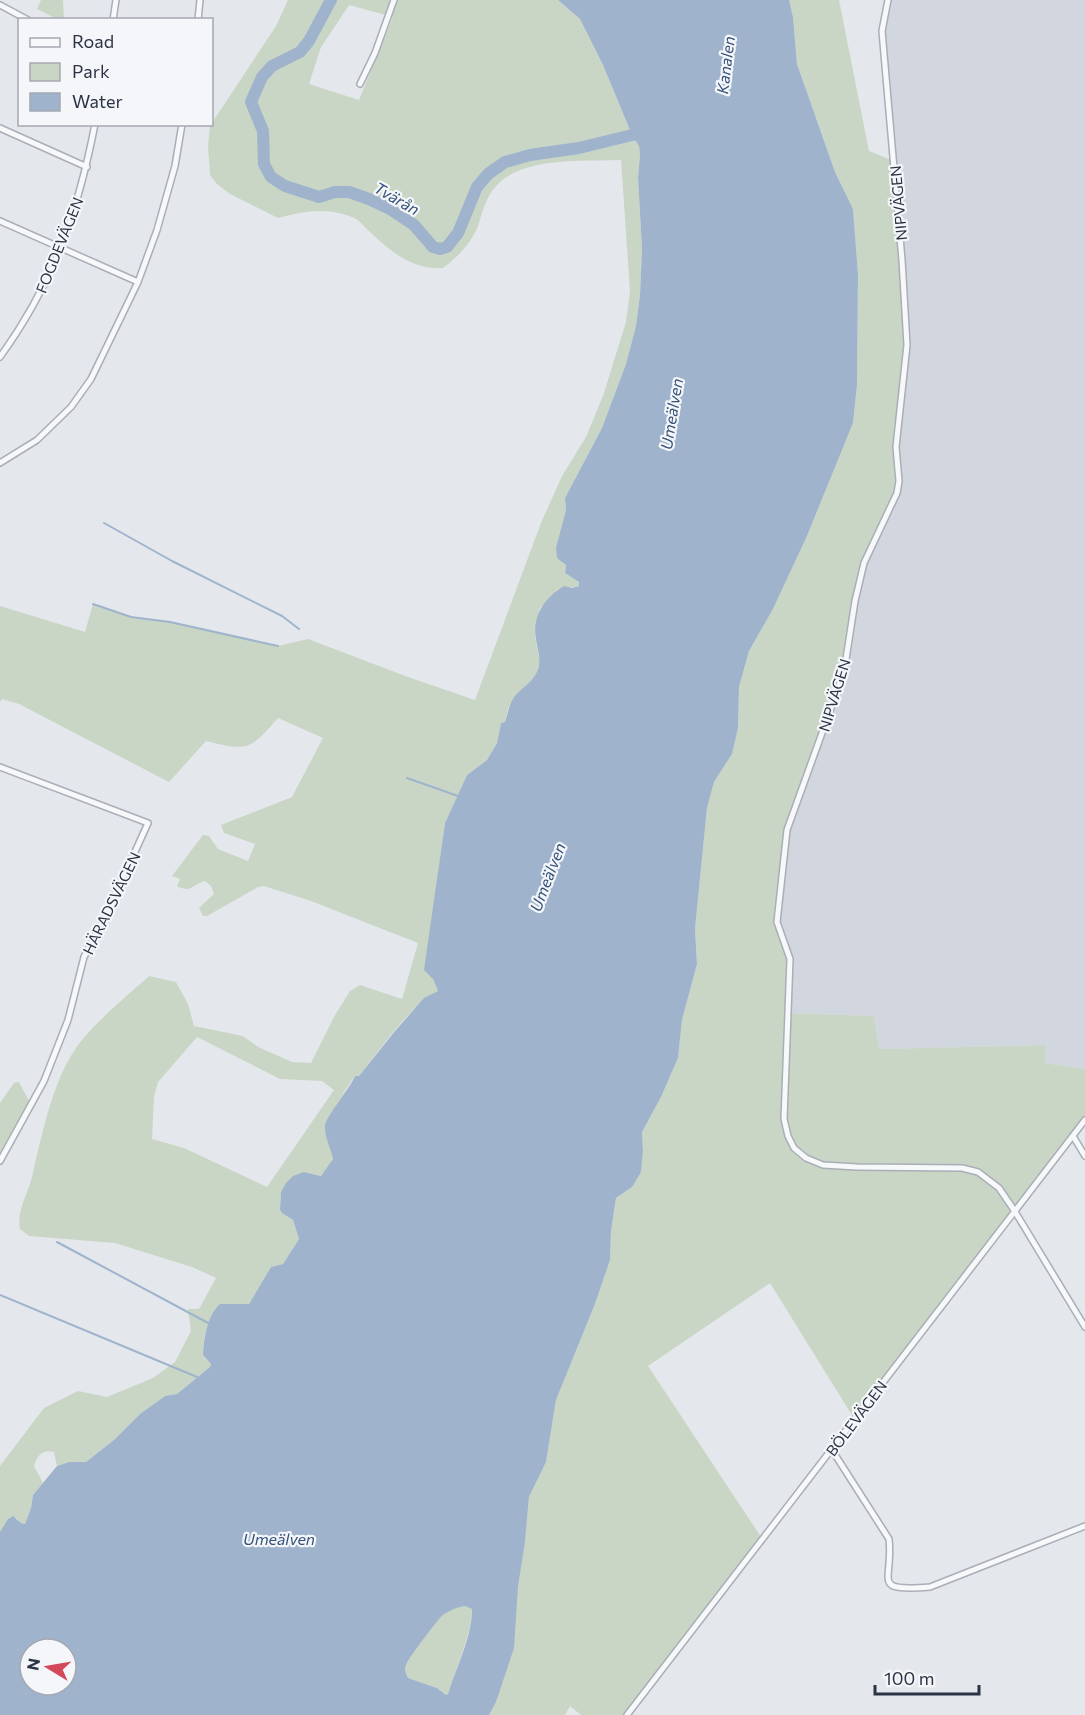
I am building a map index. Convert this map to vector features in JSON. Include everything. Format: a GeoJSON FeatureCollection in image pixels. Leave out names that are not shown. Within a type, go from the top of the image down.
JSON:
{"type":"FeatureCollection","features":[{"type":"Feature","properties":{"kind":"street"},"geometry":{"type":"LineString","coordinates":[[113,18],[116,0]]}},
{"type":"Feature","properties":{"kind":"street"},"geometry":{"type":"LineString","coordinates":[[198,18],[200,0]]}},
{"type":"Feature","properties":{"kind":"street"},"geometry":{"type":"LineString","coordinates":[[360,84],[375,53],[394,0]]}},
{"type":"Feature","properties":{"kind":"street","name":"NIPVÄGEN"},"geometry":{"type":"LineString","coordinates":[[888,0],[882,31],[900,227],[907,345],[896,447],[899,481],[897,493],[864,563],[855,601],[844,672],[787,830],[777,922],[790,959],[784,1119],[794,1148],[806,1158],[823,1165],[962,1168],[978,1172],[988,1178],[999,1188],[1014,1210],[1085,1327]]}},
{"type":"Feature","properties":{"kind":"street"},"geometry":{"type":"LineString","coordinates":[[0,5],[24,18]]}},
{"type":"Feature","properties":{"kind":"street","name":"FOGDEVÄGEN"},"geometry":{"type":"LineString","coordinates":[[0,357],[38,298],[61,248],[87,167],[95,126]]}},
{"type":"Feature","properties":{"kind":"street"},"geometry":{"type":"LineString","coordinates":[[0,463],[37,440],[70,407],[92,379],[138,282],[157,230],[175,166],[182,126]]}},
{"type":"Feature","properties":{"kind":"street"},"geometry":{"type":"LineString","coordinates":[[0,128],[87,167]]}},
{"type":"Feature","properties":{"kind":"street"},"geometry":{"type":"LineString","coordinates":[[0,221],[138,282]]}},
{"type":"Feature","properties":{"kind":"street","name":"HÄRADSVÄGEN"},"geometry":{"type":"LineString","coordinates":[[0,767],[147,823],[123,879],[84,957],[68,1020],[44,1081],[0,1161]]}},
{"type":"Feature","properties":{"kind":"street","name":"BÖLEVÄGEN"},"geometry":{"type":"LineString","coordinates":[[627,1715],[1085,1120]]}},
{"type":"Feature","properties":{"kind":"street"},"geometry":{"type":"LineString","coordinates":[[1073,1136],[1085,1156]]}},
{"type":"Feature","properties":{"kind":"street"},"geometry":{"type":"LineString","coordinates":[[832,1450],[889,1539],[891,1552],[887,1575],[894,1588],[902,1590],[930,1587],[1085,1526]]}},
{"type":"Feature","properties":{"kind":"shaded area"},"geometry":{"type":"Polygon","coordinates":[[[888,0],[1085,0],[1085,1069],[1045,1063],[1044,1045],[879,1049],[874,1016],[787,1013],[777,922],[787,830],[855,601],[896,447],[907,345],[882,31],[888,0]]]}},
{"type":"Feature","properties":{"kind":"green space"},"geometry":{"type":"Polygon","coordinates":[[[41,0],[63,0],[64,18],[55,18],[37,9],[41,0]]]}},
{"type":"Feature","properties":{"kind":"green space"},"geometry":{"type":"Polygon","coordinates":[[[288,0],[558,0],[580,19],[639,146],[638,178],[642,249],[636,326],[626,364],[602,428],[565,498],[566,510],[561,533],[563,563],[566,565],[565,573],[579,582],[579,586],[557,590],[540,608],[535,637],[540,661],[537,673],[508,708],[505,722],[501,723],[497,743],[487,760],[467,775],[445,823],[439,866],[433,979],[438,991],[406,1017],[346,1089],[325,1126],[333,1159],[322,1176],[304,1172],[281,1192],[281,1209],[293,1220],[299,1239],[283,1264],[271,1267],[249,1304],[220,1304],[205,1334],[203,1355],[211,1364],[210,1367],[177,1394],[165,1396],[140,1414],[115,1439],[86,1462],[69,1462],[57,1466],[54,1452],[47,1451],[41,1454],[34,1466],[43,1483],[33,1495],[25,1524],[20,1523],[17,1518],[10,1517],[0,1533],[0,1466],[44,1408],[78,1391],[107,1397],[153,1378],[175,1362],[191,1331],[188,1309],[199,1309],[216,1278],[192,1267],[115,1243],[29,1236],[20,1229],[21,1210],[53,1095],[66,1064],[81,1041],[119,1002],[149,976],[176,982],[188,1004],[194,1026],[243,1036],[258,1047],[292,1062],[311,1063],[350,991],[360,985],[402,999],[418,943],[311,901],[264,886],[203,916],[199,908],[214,894],[211,886],[205,881],[189,889],[182,888],[177,886],[180,879],[172,876],[203,835],[209,836],[218,849],[248,861],[255,844],[224,833],[221,825],[292,797],[323,738],[278,718],[260,737],[247,746],[231,746],[206,741],[169,782],[19,704],[2,699],[0,702],[0,606],[85,632],[93,604],[131,617],[170,622],[278,646],[308,639],[475,700],[541,523],[562,476],[586,437],[603,396],[626,322],[630,291],[621,160],[565,161],[527,168],[510,175],[497,185],[487,200],[478,226],[468,244],[443,268],[432,268],[403,258],[352,217],[333,212],[315,211],[278,218],[230,194],[210,175],[208,146],[210,126],[213,126],[213,121],[276,26],[288,0]],[[349,5],[321,47],[309,84],[359,100],[393,17],[349,5]],[[197,1037],[158,1082],[154,1097],[152,1139],[184,1148],[267,1187],[334,1090],[322,1081],[280,1079],[197,1037]]]}},
{"type":"Feature","properties":{"kind":"green space"},"geometry":{"type":"Polygon","coordinates":[[[789,0],[839,0],[869,151],[894,161],[907,345],[898,413],[897,493],[864,563],[844,672],[787,830],[777,922],[790,959],[787,1013],[874,1016],[879,1049],[1045,1045],[1045,1063],[1085,1069],[1085,1120],[855,1420],[770,1283],[648,1366],[763,1540],[627,1715],[581,1715],[570,1706],[565,1715],[489,1715],[496,1702],[525,1542],[529,1497],[546,1462],[556,1400],[595,1304],[610,1260],[616,1198],[632,1187],[643,1150],[642,1132],[678,1058],[682,1020],[697,964],[695,929],[707,808],[714,782],[732,754],[738,728],[739,687],[749,651],[773,609],[807,536],[853,423],[857,385],[858,274],[853,209],[835,172],[797,64],[793,17],[789,0]]]}},
{"type":"Feature","properties":{"kind":"green space"},"geometry":{"type":"Polygon","coordinates":[[[19,1082],[29,1101],[0,1153],[0,1103],[14,1083],[19,1082]]]}},
{"type":"Feature","properties":{"kind":"green space"},"geometry":{"type":"Polygon","coordinates":[[[465,1606],[472,1609],[469,1631],[448,1694],[408,1678],[406,1665],[436,1623],[448,1612],[465,1606]]]}},
{"type":"Feature","properties":{"kind":"water","name":"Umeälven"},"geometry":{"type":"Polygon","coordinates":[[[558,0],[789,0],[793,17],[797,64],[835,172],[853,209],[858,274],[857,385],[853,423],[807,536],[773,609],[749,651],[739,687],[738,728],[732,754],[714,782],[707,808],[695,929],[697,964],[682,1020],[678,1058],[642,1132],[641,1172],[632,1187],[616,1198],[610,1260],[595,1304],[556,1400],[546,1462],[529,1497],[518,1586],[514,1648],[496,1702],[489,1715],[0,1715],[0,1532],[8,1519],[13,1516],[25,1524],[33,1495],[57,1466],[69,1462],[86,1462],[115,1439],[140,1414],[165,1396],[177,1394],[210,1367],[211,1364],[203,1355],[203,1348],[207,1328],[216,1309],[220,1304],[249,1304],[271,1267],[283,1264],[299,1239],[293,1220],[280,1209],[281,1192],[286,1183],[293,1176],[304,1172],[321,1176],[333,1159],[325,1129],[330,1115],[355,1076],[359,1076],[424,998],[438,991],[433,979],[424,970],[445,823],[467,775],[487,760],[497,743],[501,723],[505,722],[513,699],[537,672],[539,660],[535,631],[541,608],[564,586],[572,588],[579,586],[579,582],[565,573],[566,565],[557,558],[556,548],[566,510],[565,498],[602,428],[626,364],[636,326],[642,249],[638,178],[639,146],[632,135],[603,65],[580,19],[558,0]],[[465,1606],[443,1615],[406,1665],[408,1678],[448,1694],[469,1631],[472,1609],[465,1606]]]}},
{"type":"Feature","properties":{"kind":"waterway","name":"Tvärån"},"geometry":{"type":"LineString","coordinates":[[331,0],[309,41],[300,52],[272,66],[262,77],[251,102],[263,131],[264,164],[271,177],[285,186],[319,197],[335,192],[349,192],[369,199],[390,209],[414,225],[433,247],[440,249],[447,247],[458,233],[477,187],[488,174],[505,162],[530,155],[579,148],[647,133]]}},
{"type":"Feature","properties":{"kind":"waterway"},"geometry":{"type":"LineString","coordinates":[[104,523],[172,561],[282,616],[299,629]]}},
{"type":"Feature","properties":{"kind":"waterway"},"geometry":{"type":"LineString","coordinates":[[93,604],[131,617],[170,622],[278,646]]}},
{"type":"Feature","properties":{"kind":"waterway"},"geometry":{"type":"LineString","coordinates":[[407,778],[458,796]]}},
{"type":"Feature","properties":{"kind":"waterway"},"geometry":{"type":"LineString","coordinates":[[57,1242],[210,1324]]}},
{"type":"Feature","properties":{"kind":"waterway"},"geometry":{"type":"LineString","coordinates":[[0,1295],[197,1377]]}},
{"type":"Feature","properties":{"kind":"water label","name":"Kanalen"},"geometry":{"type":"Point","coordinates":[725,65]}}]}
